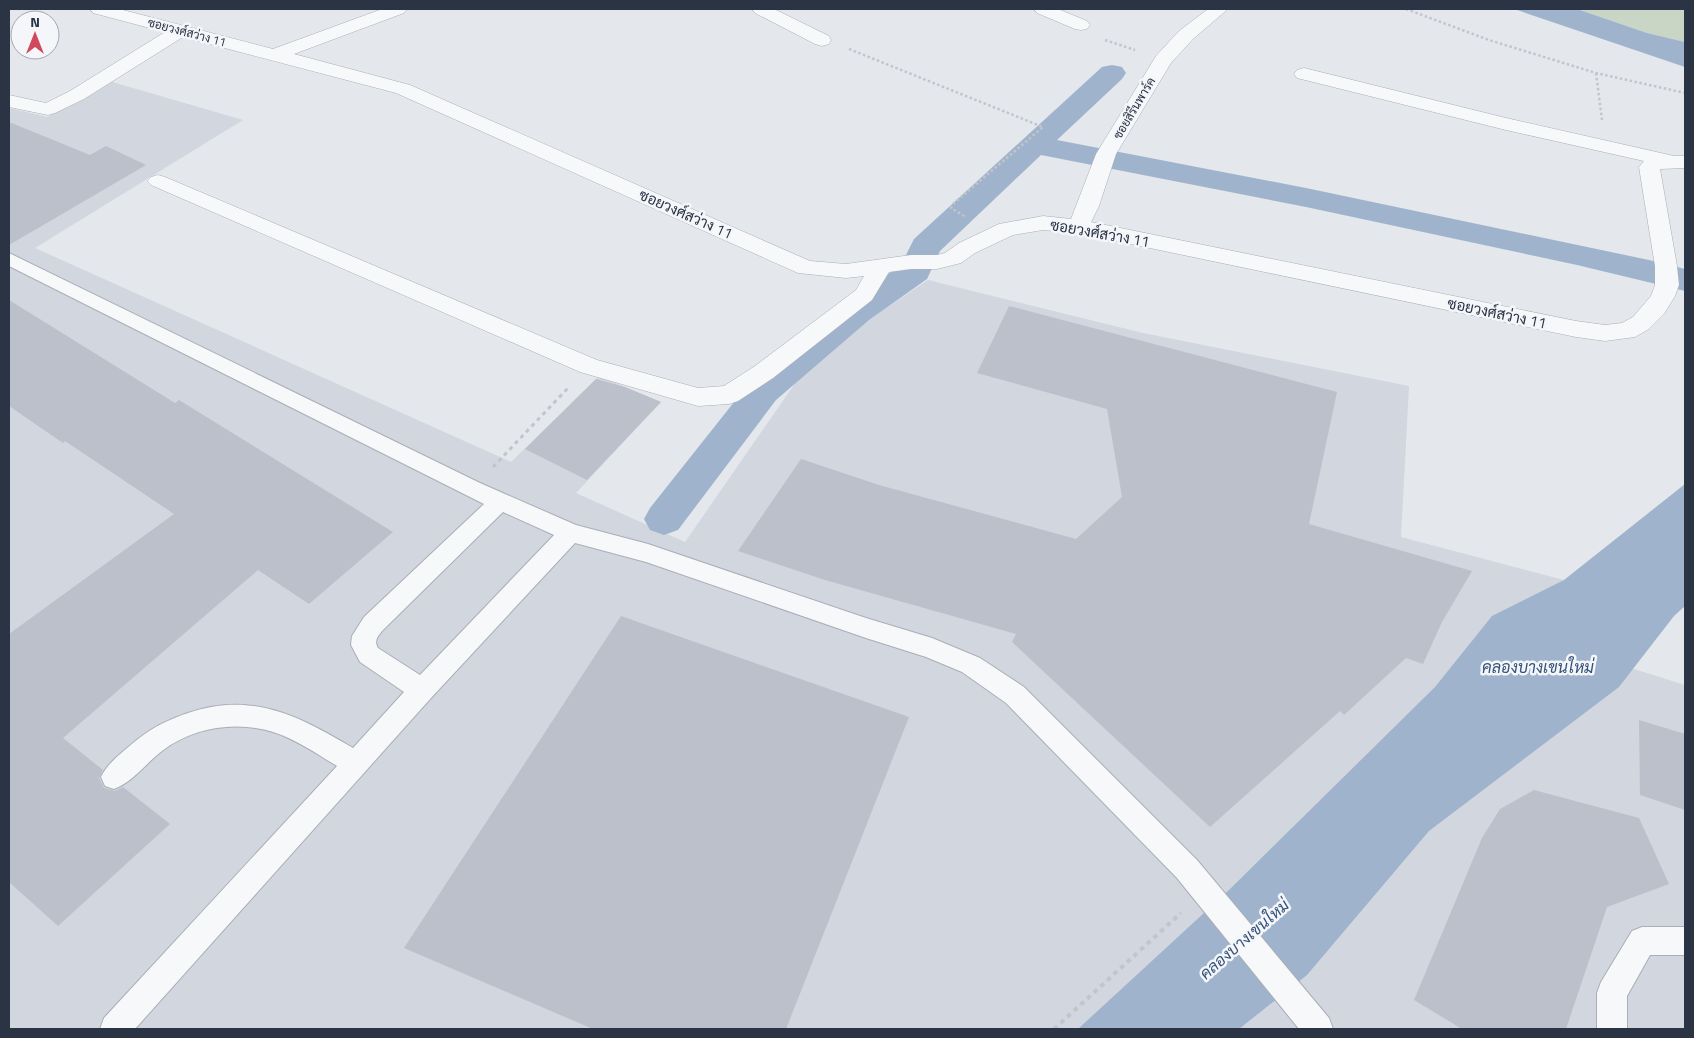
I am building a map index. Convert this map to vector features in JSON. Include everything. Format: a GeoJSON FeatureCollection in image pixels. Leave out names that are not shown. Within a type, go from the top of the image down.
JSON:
{"type":"FeatureCollection","features":[{"type":"Feature","properties":{"kind":"street","name":"ซอยวงศ์สว่าง 11"},"geometry":{"type":"LineString","coordinates":[[99,9],[403,89],[435,101],[806,268],[846,271],[911,262],[937,262],[952,258],[967,248],[1007,229],[1043,223],[1078,226],[1576,329],[1605,333],[1627,331],[1641,323],[1656,308],[1667,276],[1649,167],[1658,162],[1676,161]]}},
{"type":"Feature","properties":{"kind":"street"},"geometry":{"type":"LineString","coordinates":[[134,18],[155,9]]}},
{"type":"Feature","properties":{"kind":"street"},"geometry":{"type":"LineString","coordinates":[[275,55],[398,9]]}},
{"type":"Feature","properties":{"kind":"street"},"geometry":{"type":"LineString","coordinates":[[761,9],[822,40]]}},
{"type":"Feature","properties":{"kind":"street"},"geometry":{"type":"LineString","coordinates":[[1043,9],[1076,22]]}},
{"type":"Feature","properties":{"kind":"street","name":"ซอยสิรีนพาร์ค"},"geometry":{"type":"LineString","coordinates":[[1078,226],[1088,206],[1106,154],[1163,60],[1186,35],[1219,9]]}},
{"type":"Feature","properties":{"kind":"street"},"geometry":{"type":"LineString","coordinates":[[9,101],[48,109],[77,95],[181,30]]}},
{"type":"Feature","properties":{"kind":"street"},"geometry":{"type":"LineString","coordinates":[[1304,74],[1605,146],[1676,161]]}},
{"type":"Feature","properties":{"kind":"street"},"geometry":{"type":"LineString","coordinates":[[158,181],[589,366],[698,397],[729,395],[764,372],[864,295],[881,267]]}},
{"type":"Feature","properties":{"kind":"lane"},"geometry":{"type":"LineString","coordinates":[[9,259],[472,489],[571,532],[648,552],[866,628],[932,648],[971,665],[1015,695],[1187,869],[1318,1029]]}},
{"type":"Feature","properties":{"kind":"lane"},"geometry":{"type":"LineString","coordinates":[[422,690],[369,655],[363,645],[364,636],[373,624],[501,501]]}},
{"type":"Feature","properties":{"kind":"lane"},"geometry":{"type":"LineString","coordinates":[[115,1029],[422,690],[571,532]]}},
{"type":"Feature","properties":{"kind":"lane"},"geometry":{"type":"LineString","coordinates":[[114,777],[155,742],[192,723],[225,716],[254,716],[279,722],[356,763]]}},
{"type":"Feature","properties":{"kind":"lane"},"geometry":{"type":"LineString","coordinates":[[1612,1029],[1612,993],[1642,941],[1685,941]]}},
{"type":"Feature","properties":{"kind":"path"},"geometry":{"type":"LineString","coordinates":[[1406,9],[1489,40],[1596,73],[1685,93]]}},
{"type":"Feature","properties":{"kind":"path"},"geometry":{"type":"LineString","coordinates":[[1076,22],[1069,27],[1134,50],[1142,48]]}},
{"type":"Feature","properties":{"kind":"path"},"geometry":{"type":"LineString","coordinates":[[841,46],[1043,127],[951,208],[972,220]]}},
{"type":"Feature","properties":{"kind":"path"},"geometry":{"type":"LineString","coordinates":[[1596,73],[1605,146]]}},
{"type":"Feature","properties":{"kind":"path"},"geometry":{"type":"LineString","coordinates":[[472,489],[589,366]]}},
{"type":"Feature","properties":{"kind":"path"},"geometry":{"type":"LineString","coordinates":[[1054,1029],[1206,890]]}},
{"type":"Feature","properties":{"kind":"shaded area"},"geometry":{"type":"Polygon","coordinates":[[[109,81],[243,120],[35,248],[511,462],[599,376],[661,402],[576,493],[685,542],[814,356],[928,280],[1143,333],[1409,386],[1401,537],[1564,580],[1634,669],[1685,685],[1685,1029],[9,1029],[9,108],[47,117],[109,81]]]}},
{"type":"Feature","properties":{"kind":"green space"},"geometry":{"type":"Polygon","coordinates":[[[1577,9],[1685,9],[1685,42],[1647,33],[1577,9]]]}},
{"type":"Feature","properties":{"kind":"water"},"geometry":{"type":"Polygon","coordinates":[[[1514,9],[1577,9],[1647,33],[1685,42],[1685,67],[1514,9]]]}},
{"type":"Feature","properties":{"kind":"water","name":"คลองบางเขนใหม่"},"geometry":{"type":"Polygon","coordinates":[[[1685,484],[1685,606],[1674,616],[1619,687],[1429,831],[1307,975],[1239,1029],[1078,1029],[1230,889],[1435,687],[1492,616],[1564,580],[1685,484]]]}},
{"type":"Feature","properties":{"kind":"building"},"geometry":{"type":"Polygon","coordinates":[[[9,122],[90,155],[106,146],[146,165],[9,245],[9,122]]]}},
{"type":"Feature","properties":{"kind":"building"},"geometry":{"type":"Polygon","coordinates":[[[9,300],[175,403],[179,400],[393,532],[309,604],[258,570],[63,738],[103,770],[99,778],[104,788],[115,791],[123,787],[170,824],[58,926],[9,882],[9,634],[174,514],[9,406],[9,300]]]}},
{"type":"Feature","properties":{"kind":"building"},"geometry":{"type":"Polygon","coordinates":[[[1009,306],[1337,392],[1309,524],[1472,571],[1442,622],[1423,664],[1406,658],[1344,715],[1340,711],[1210,827],[1012,642],[1016,634],[825,580],[738,551],[801,459],[879,485],[1076,539],[1122,497],[1107,409],[977,373],[1009,306]]]}},
{"type":"Feature","properties":{"kind":"building"},"geometry":{"type":"Polygon","coordinates":[[[596,379],[625,387],[661,402],[587,480],[525,449],[596,379]]]}},
{"type":"Feature","properties":{"kind":"building"},"geometry":{"type":"Polygon","coordinates":[[[621,616],[909,717],[786,1029],[593,1029],[404,948],[621,616]]]}},
{"type":"Feature","properties":{"kind":"building"},"geometry":{"type":"Polygon","coordinates":[[[1639,720],[1685,734],[1685,810],[1640,795],[1639,720]]]}},
{"type":"Feature","properties":{"kind":"building"},"geometry":{"type":"Polygon","coordinates":[[[1534,790],[1639,818],[1669,884],[1607,907],[1566,1029],[1462,1029],[1414,1000],[1482,838],[1500,809],[1534,790]]]}},
{"type":"Feature","properties":{"kind":"waterway"},"geometry":{"type":"LineString","coordinates":[[1034,145],[1112,73]]}},
{"type":"Feature","properties":{"kind":"waterway"},"geometry":{"type":"LineString","coordinates":[[664,519],[763,391],[857,312],[915,271],[926,246],[1034,145]]}},
{"type":"Feature","properties":{"kind":"waterway"},"geometry":{"type":"LineString","coordinates":[[1034,145],[1306,197],[1685,280]]}}]}
